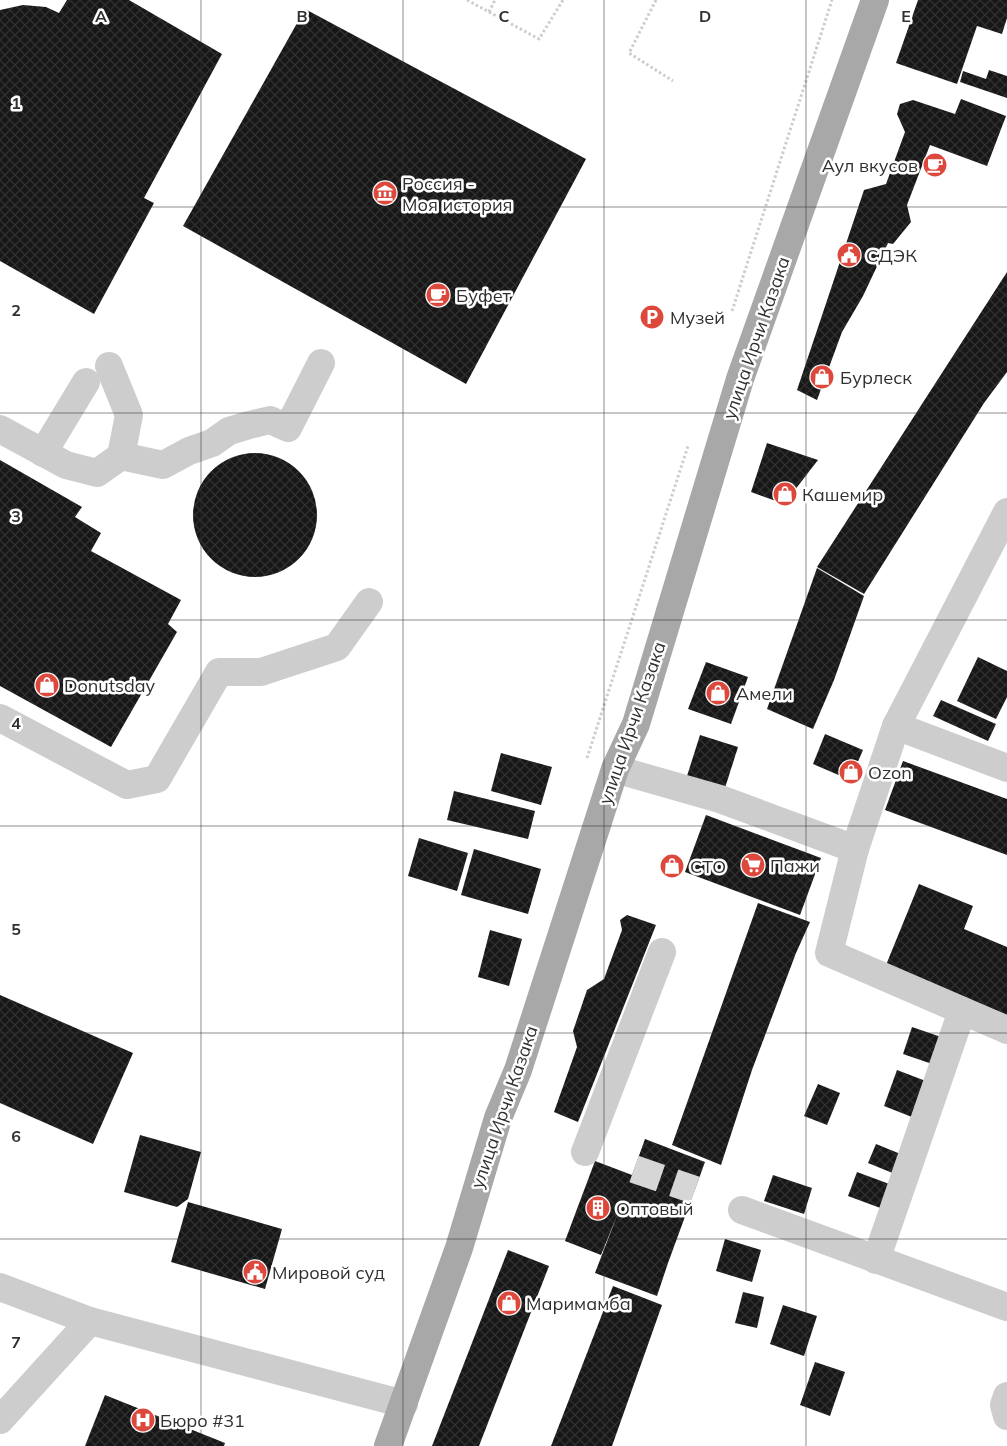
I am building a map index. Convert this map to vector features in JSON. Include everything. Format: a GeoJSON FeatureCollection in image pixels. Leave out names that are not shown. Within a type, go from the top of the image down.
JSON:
{"type":"FeatureCollection","features":[{"type":"Feature","properties":{"kind":"main road","name":"улица Ирчи Казака"},"geometry":{"type":"LineString","coordinates":[[388,1446],[459,1248],[498,1118],[518,1070],[615,769],[636,724],[740,379],[876,0]]}},
{"type":"Feature","properties":{"kind":"street"},"geometry":{"type":"LineString","coordinates":[[121,456],[163,465],[189,451],[212,443],[230,431],[249,425],[270,420],[288,428],[321,363]]}},
{"type":"Feature","properties":{"kind":"street"},"geometry":{"type":"LineString","coordinates":[[0,429],[66,465],[97,473],[121,456],[129,415],[109,366]]}},
{"type":"Feature","properties":{"kind":"street"},"geometry":{"type":"LineString","coordinates":[[43,453],[86,382]]}},
{"type":"Feature","properties":{"kind":"street"},"geometry":{"type":"LineString","coordinates":[[1007,512],[896,726],[855,849],[830,953],[1007,1030]]}},
{"type":"Feature","properties":{"kind":"street"},"geometry":{"type":"LineString","coordinates":[[0,718],[127,785],[157,779],[219,672],[261,672],[337,647],[370,602]]}},
{"type":"Feature","properties":{"kind":"street"},"geometry":{"type":"LineString","coordinates":[[896,726],[1007,768]]}},
{"type":"Feature","properties":{"kind":"street"},"geometry":{"type":"LineString","coordinates":[[615,769],[720,799],[855,849]]}},
{"type":"Feature","properties":{"kind":"street"},"geometry":{"type":"LineString","coordinates":[[585,1152],[662,952]]}},
{"type":"Feature","properties":{"kind":"street"},"geometry":{"type":"LineString","coordinates":[[876,1260],[962,1011]]}},
{"type":"Feature","properties":{"kind":"street"},"geometry":{"type":"LineString","coordinates":[[742,1210],[1007,1307]]}},
{"type":"Feature","properties":{"kind":"street"},"geometry":{"type":"LineString","coordinates":[[0,1287],[90,1321],[404,1404]]}},
{"type":"Feature","properties":{"kind":"street"},"geometry":{"type":"LineString","coordinates":[[0,1420],[90,1321]]}},
{"type":"Feature","properties":{"kind":"street"},"geometry":{"type":"LineString","coordinates":[[1007,1396],[1004,1405],[1007,1416]]}},
{"type":"Feature","properties":{"kind":"path"},"geometry":{"type":"LineString","coordinates":[[467,0],[539,39],[563,0]]}},
{"type":"Feature","properties":{"kind":"path"},"geometry":{"type":"LineString","coordinates":[[489,12],[495,0]]}},
{"type":"Feature","properties":{"kind":"path"},"geometry":{"type":"LineString","coordinates":[[656,0],[629,53],[673,81]]}},
{"type":"Feature","properties":{"kind":"path"},"geometry":{"type":"LineString","coordinates":[[730,319],[832,0]]}},
{"type":"Feature","properties":{"kind":"path"},"geometry":{"type":"LineString","coordinates":[[585,766],[690,440]]}},
{"type":"Feature","properties":{"kind":"building"},"geometry":{"type":"Polygon","coordinates":[[[67,0],[129,0],[222,54],[144,198],[154,203],[94,314],[0,261],[0,10],[23,5],[46,7],[59,13],[67,0]]]}},
{"type":"Feature","properties":{"kind":"building"},"geometry":{"type":"Polygon","coordinates":[[[918,0],[1007,0],[1007,18],[1002,34],[977,26],[957,84],[896,63],[918,0]]]}},
{"type":"Feature","properties":{"kind":"building","name":"Россия - Моя история"},"geometry":{"type":"Polygon","coordinates":[[[305,9],[586,159],[466,384],[183,226],[305,9]]]}},
{"type":"Feature","properties":{"kind":"building"},"geometry":{"type":"Polygon","coordinates":[[[989,70],[1007,76],[1007,98],[960,82],[963,71],[986,79],[989,70]]]}},
{"type":"Feature","properties":{"kind":"building"},"geometry":{"type":"Polygon","coordinates":[[[961,99],[1006,116],[987,166],[930,145],[907,205],[911,222],[893,244],[888,243],[863,296],[842,332],[817,400],[797,390],[864,190],[886,184],[905,132],[897,114],[900,104],[913,100],[955,114],[961,99]]]}},
{"type":"Feature","properties":{"kind":"building"},"geometry":{"type":"Polygon","coordinates":[[[1007,272],[1007,372],[984,403],[864,594],[817,567],[1007,272]]]}},
{"type":"Feature","properties":{"kind":"building"},"geometry":{"type":"Polygon","coordinates":[[[767,443],[818,460],[784,504],[751,492],[767,443]]]}},
{"type":"Feature","properties":{"kind":"building"},"geometry":{"type":"Polygon","coordinates":[[[255,453],[279,458],[299,471],[312,491],[317,515],[312,539],[299,559],[279,572],[255,577],[231,572],[211,559],[198,539],[193,515],[198,491],[211,471],[231,458],[255,453]]]}},
{"type":"Feature","properties":{"kind":"building"},"geometry":{"type":"Polygon","coordinates":[[[0,460],[82,507],[75,517],[101,533],[91,551],[181,600],[168,624],[177,632],[111,747],[0,686],[0,460]]]}},
{"type":"Feature","properties":{"kind":"building"},"geometry":{"type":"Polygon","coordinates":[[[817,568],[864,596],[834,680],[813,729],[767,709],[817,568]]]}},
{"type":"Feature","properties":{"kind":"building"},"geometry":{"type":"Polygon","coordinates":[[[978,657],[1007,671],[1007,697],[996,719],[957,701],[978,657]]]}},
{"type":"Feature","properties":{"kind":"building","name":"Амели"},"geometry":{"type":"Polygon","coordinates":[[[706,662],[748,677],[731,724],[688,709],[706,662]]]}},
{"type":"Feature","properties":{"kind":"building"},"geometry":{"type":"Polygon","coordinates":[[[941,700],[996,724],[988,741],[933,716],[941,700]]]}},
{"type":"Feature","properties":{"kind":"building"},"geometry":{"type":"Polygon","coordinates":[[[825,734],[863,750],[850,780],[813,764],[825,734]]]}},
{"type":"Feature","properties":{"kind":"building"},"geometry":{"type":"Polygon","coordinates":[[[700,735],[738,747],[725,788],[687,776],[700,735]]]}},
{"type":"Feature","properties":{"kind":"building"},"geometry":{"type":"Polygon","coordinates":[[[501,753],[552,767],[541,805],[491,791],[501,753]]]}},
{"type":"Feature","properties":{"kind":"building"},"geometry":{"type":"Polygon","coordinates":[[[903,761],[1007,799],[1007,855],[885,810],[903,761]]]}},
{"type":"Feature","properties":{"kind":"building"},"geometry":{"type":"Polygon","coordinates":[[[454,791],[535,811],[528,839],[447,820],[454,791]]]}},
{"type":"Feature","properties":{"kind":"building","name":"Пажи"},"geometry":{"type":"Polygon","coordinates":[[[706,815],[821,858],[800,915],[685,872],[706,815]]]}},
{"type":"Feature","properties":{"kind":"building"},"geometry":{"type":"Polygon","coordinates":[[[419,838],[468,853],[457,891],[408,876],[419,838]]]}},
{"type":"Feature","properties":{"kind":"building"},"geometry":{"type":"Polygon","coordinates":[[[474,849],[541,869],[528,914],[461,895],[474,849]]]}},
{"type":"Feature","properties":{"kind":"building"},"geometry":{"type":"Polygon","coordinates":[[[919,884],[973,906],[964,929],[1007,947],[1007,1015],[886,965],[919,884]]]}},
{"type":"Feature","properties":{"kind":"building"},"geometry":{"type":"Polygon","coordinates":[[[758,903],[810,922],[796,953],[752,1070],[721,1165],[672,1145],[758,903]]]}},
{"type":"Feature","properties":{"kind":"building"},"geometry":{"type":"Polygon","coordinates":[[[627,915],[656,925],[578,1122],[554,1112],[577,1047],[573,1031],[587,990],[604,979],[622,930],[620,920],[627,915]]]}},
{"type":"Feature","properties":{"kind":"building"},"geometry":{"type":"Polygon","coordinates":[[[490,930],[522,939],[509,986],[478,977],[490,930]]]}},
{"type":"Feature","properties":{"kind":"building"},"geometry":{"type":"Polygon","coordinates":[[[0,995],[133,1053],[93,1144],[0,1103],[0,995]]]}},
{"type":"Feature","properties":{"kind":"building"},"geometry":{"type":"Polygon","coordinates":[[[912,1027],[947,1039],[938,1066],[903,1054],[912,1027]]]}},
{"type":"Feature","properties":{"kind":"building"},"geometry":{"type":"Polygon","coordinates":[[[897,1070],[931,1083],[917,1119],[884,1106],[897,1070]]]}},
{"type":"Feature","properties":{"kind":"building"},"geometry":{"type":"Polygon","coordinates":[[[818,1084],[840,1093],[827,1125],[804,1116],[818,1084]]]}},
{"type":"Feature","properties":{"kind":"building"},"geometry":{"type":"Polygon","coordinates":[[[140,1135],[201,1152],[188,1199],[177,1207],[124,1192],[140,1135]]]}},
{"type":"Feature","properties":{"kind":"building"},"geometry":{"type":"Polygon","coordinates":[[[645,1139],[705,1162],[657,1296],[595,1273],[618,1213],[601,1255],[565,1241],[595,1161],[632,1175],[645,1139]]]}},
{"type":"Feature","properties":{"kind":"building"},"geometry":{"type":"Polygon","coordinates":[[[876,1144],[903,1155],[895,1174],[868,1163],[876,1144]]]}},
{"type":"Feature","properties":{"kind":"building"},"geometry":{"type":"Polygon","coordinates":[[[857,1172],[892,1185],[883,1209],[848,1196],[857,1172]]]}},
{"type":"Feature","properties":{"kind":"building"},"geometry":{"type":"Polygon","coordinates":[[[773,1175],[812,1188],[804,1214],[764,1201],[773,1175]]]}},
{"type":"Feature","properties":{"kind":"building"},"geometry":{"type":"Polygon","coordinates":[[[188,1202],[282,1229],[265,1289],[171,1262],[188,1202]]]}},
{"type":"Feature","properties":{"kind":"building"},"geometry":{"type":"Polygon","coordinates":[[[725,1239],[761,1250],[752,1282],[716,1271],[725,1239]]]}},
{"type":"Feature","properties":{"kind":"building"},"geometry":{"type":"Polygon","coordinates":[[[508,1250],[549,1266],[479,1446],[432,1446],[508,1250]]]}},
{"type":"Feature","properties":{"kind":"building"},"geometry":{"type":"Polygon","coordinates":[[[613,1286],[662,1305],[612,1446],[551,1446],[613,1286]]]}},
{"type":"Feature","properties":{"kind":"building"},"geometry":{"type":"Polygon","coordinates":[[[743,1292],[764,1297],[757,1328],[735,1323],[743,1292]]]}},
{"type":"Feature","properties":{"kind":"building"},"geometry":{"type":"Polygon","coordinates":[[[783,1305],[817,1316],[804,1356],[770,1344],[783,1305]]]}},
{"type":"Feature","properties":{"kind":"building"},"geometry":{"type":"Polygon","coordinates":[[[815,1362],[845,1372],[830,1416],[800,1405],[815,1362]]]}},
{"type":"Feature","properties":{"kind":"building"},"geometry":{"type":"Polygon","coordinates":[[[105,1395],[225,1443],[224,1446],[85,1446],[105,1395]]]}},
{"type":"Feature","properties":{"kind":"tunnel"},"geometry":{"type":"LineString","coordinates":[[634,1169],[695,1190]]}},
{"type":"Feature","properties":{"kind":"place","name":"Аул вкусов"},"geometry":{"type":"Point","coordinates":[935,165]}},
{"type":"Feature","properties":{"kind":"place","name":"Россия - Моя история"},"geometry":{"type":"Point","coordinates":[385,193]}},
{"type":"Feature","properties":{"kind":"place","name":"СДЭК"},"geometry":{"type":"Point","coordinates":[849,255]}},
{"type":"Feature","properties":{"kind":"place","name":"Буфет"},"geometry":{"type":"Point","coordinates":[438,295]}},
{"type":"Feature","properties":{"kind":"place","name":"Музей"},"geometry":{"type":"Point","coordinates":[652,317]}},
{"type":"Feature","properties":{"kind":"place","name":"Бурлеск"},"geometry":{"type":"Point","coordinates":[822,377]}},
{"type":"Feature","properties":{"kind":"place","name":"Кашемир"},"geometry":{"type":"Point","coordinates":[785,494]}},
{"type":"Feature","properties":{"kind":"place","name":"Donutsday"},"geometry":{"type":"Point","coordinates":[47,685]}},
{"type":"Feature","properties":{"kind":"place","name":"Амели"},"geometry":{"type":"Point","coordinates":[718,693]}},
{"type":"Feature","properties":{"kind":"place","name":"Ozon"},"geometry":{"type":"Point","coordinates":[851,772]}},
{"type":"Feature","properties":{"kind":"place","name":"Пажи"},"geometry":{"type":"Point","coordinates":[753,865]}},
{"type":"Feature","properties":{"kind":"place","name":"СТО"},"geometry":{"type":"Point","coordinates":[672,866]}},
{"type":"Feature","properties":{"kind":"place","name":"Оптовый"},"geometry":{"type":"Point","coordinates":[598,1208]}},
{"type":"Feature","properties":{"kind":"place","name":"Мировой суд"},"geometry":{"type":"Point","coordinates":[255,1272]}},
{"type":"Feature","properties":{"kind":"place","name":"Маримамба"},"geometry":{"type":"Point","coordinates":[509,1303]}},
{"type":"Feature","properties":{"kind":"place","name":"Бюро #31"},"geometry":{"type":"Point","coordinates":[143,1420]}}]}
